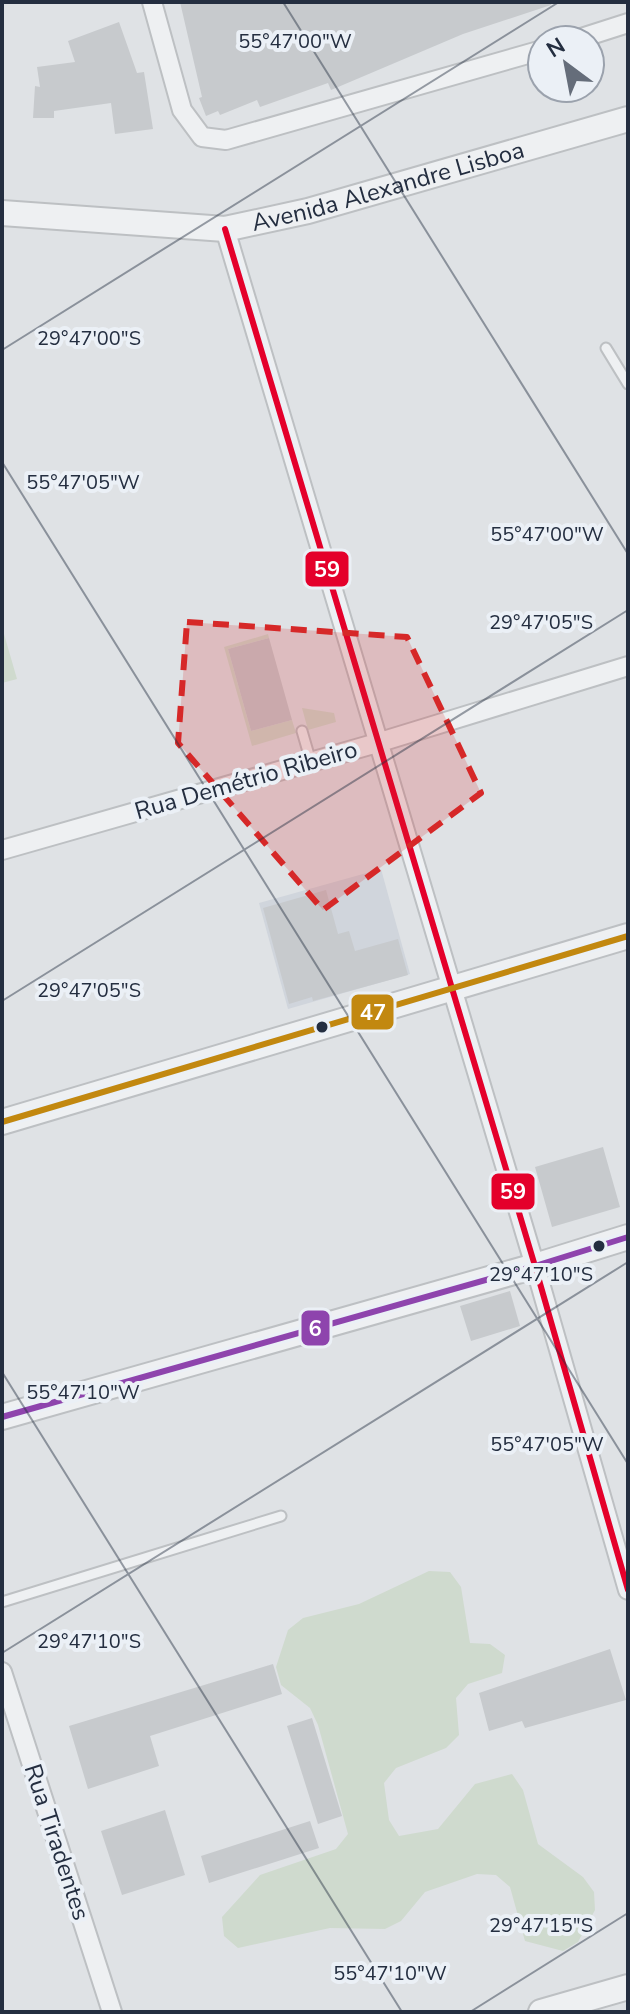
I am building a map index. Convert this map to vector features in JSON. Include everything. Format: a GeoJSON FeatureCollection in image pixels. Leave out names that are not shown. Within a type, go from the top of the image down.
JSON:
{"type":"FeatureCollection","features":[{"type":"Feature","properties":{"kind":"street"},"geometry":{"type":"LineString","coordinates":[[152,2],[182,110],[202,137],[226,140],[526,55]]}},
{"type":"Feature","properties":{"kind":"street"},"geometry":{"type":"LineString","coordinates":[[606,30],[628,23]]}},
{"type":"Feature","properties":{"kind":"street","name":"Avenida Alexandre Lisboa"},"geometry":{"type":"LineString","coordinates":[[2,213],[225,229],[308,211],[628,119]]}},
{"type":"Feature","properties":{"kind":"street"},"geometry":{"type":"LineString","coordinates":[[225,229],[535,1266],[628,1590]]}},
{"type":"Feature","properties":{"kind":"street","name":"Rua Demétrio Ribeiro"},"geometry":{"type":"LineString","coordinates":[[2,850],[377,743],[628,666]]}},
{"type":"Feature","properties":{"kind":"street"},"geometry":{"type":"LineString","coordinates":[[2,1122],[628,936]]}},
{"type":"Feature","properties":{"kind":"street"},"geometry":{"type":"LineString","coordinates":[[2,1417],[628,1237]]}},
{"type":"Feature","properties":{"kind":"street","name":"Rua Tiradentes"},"geometry":{"type":"LineString","coordinates":[[2,1672],[112,2012]]}},
{"type":"Feature","properties":{"kind":"street"},"geometry":{"type":"LineString","coordinates":[[541,2012],[628,1987]]}},
{"type":"Feature","properties":{"kind":"lane"},"geometry":{"type":"LineString","coordinates":[[606,348],[628,384]]}},
{"type":"Feature","properties":{"kind":"lane"},"geometry":{"type":"LineString","coordinates":[[302,731],[311,762]]}},
{"type":"Feature","properties":{"kind":"lane"},"geometry":{"type":"LineString","coordinates":[[2,1602],[281,1516]]}},
{"type":"Feature","properties":{"kind":"highlighted area"},"geometry":{"type":"Polygon","coordinates":[[[187,622],[407,637],[481,793],[323,910],[178,743],[187,622]]]}},
{"type":"Feature","properties":{"kind":"shaded area"},"geometry":{"type":"Polygon","coordinates":[[[2,627],[17,679],[2,683],[2,627]]]}},
{"type":"Feature","properties":{"kind":"shaded area"},"geometry":{"type":"Polygon","coordinates":[[[268,634],[269,638],[228,649],[251,731],[292,720],[296,733],[252,746],[224,647],[268,634]]]}},
{"type":"Feature","properties":{"kind":"shaded area"},"geometry":{"type":"Polygon","coordinates":[[[302,708],[334,713],[336,722],[308,730],[302,708]]]}},
{"type":"Feature","properties":{"kind":"shaded area"},"geometry":{"type":"Polygon","coordinates":[[[381,869],[410,974],[288,1009],[259,903],[381,869]]]}},
{"type":"Feature","properties":{"kind":"shaded area"},"geometry":{"type":"Polygon","coordinates":[[[429,1571],[450,1572],[461,1587],[470,1643],[490,1644],[505,1655],[502,1673],[468,1684],[456,1698],[459,1735],[446,1748],[396,1768],[384,1783],[389,1820],[399,1836],[438,1829],[475,1784],[512,1774],[523,1790],[538,1844],[583,1877],[594,1892],[595,1910],[578,1942],[563,1951],[525,1941],[510,1887],[496,1875],[477,1874],[425,1892],[401,1921],[385,1929],[330,1928],[238,1948],[224,1936],[222,1917],[260,1875],[336,1849],[348,1834],[318,1725],[310,1708],[281,1685],[276,1667],[288,1630],[303,1618],[359,1604],[429,1571]]]}},
{"type":"Feature","properties":{"kind":"building"},"geometry":{"type":"Polygon","coordinates":[[[180,2],[551,2],[551,5],[463,34],[331,90],[328,83],[260,107],[257,100],[220,115],[218,111],[206,116],[199,98],[202,97],[180,2]]]}},
{"type":"Feature","properties":{"kind":"building"},"geometry":{"type":"Polygon","coordinates":[[[119,22],[137,73],[144,72],[153,129],[115,134],[111,103],[54,111],[54,118],[33,118],[35,86],[40,87],[37,67],[75,62],[68,41],[119,22]]]}},
{"type":"Feature","properties":{"kind":"building"},"geometry":{"type":"Polygon","coordinates":[[[269,638],[292,720],[251,731],[228,649],[269,638]]]}},
{"type":"Feature","properties":{"kind":"building"},"geometry":{"type":"Polygon","coordinates":[[[326,890],[338,934],[349,931],[355,951],[398,939],[408,975],[313,1001],[312,997],[289,1004],[263,908],[326,890]]]}},
{"type":"Feature","properties":{"kind":"building"},"geometry":{"type":"Polygon","coordinates":[[[603,1147],[620,1207],[552,1227],[535,1167],[603,1147]]]}},
{"type":"Feature","properties":{"kind":"building"},"geometry":{"type":"Polygon","coordinates":[[[510,1291],[520,1326],[471,1341],[460,1306],[510,1291]]]}},
{"type":"Feature","properties":{"kind":"building"},"geometry":{"type":"Polygon","coordinates":[[[610,1649],[626,1700],[525,1728],[522,1721],[489,1731],[479,1693],[610,1649]]]}},
{"type":"Feature","properties":{"kind":"building"},"geometry":{"type":"Polygon","coordinates":[[[273,1664],[282,1694],[150,1736],[159,1766],[88,1789],[69,1726],[273,1664]]]}},
{"type":"Feature","properties":{"kind":"building"},"geometry":{"type":"Polygon","coordinates":[[[312,1718],[342,1816],[318,1824],[287,1726],[312,1718]]]}},
{"type":"Feature","properties":{"kind":"building"},"geometry":{"type":"Polygon","coordinates":[[[165,1810],[185,1875],[122,1895],[101,1831],[165,1810]]]}},
{"type":"Feature","properties":{"kind":"building"},"geometry":{"type":"Polygon","coordinates":[[[310,1821],[319,1848],[209,1883],[201,1856],[310,1821]]]}},
{"type":"Feature","properties":{"kind":"transit line","name":"59"},"geometry":{"type":"LineString","coordinates":[[225,229],[535,1266],[628,1590]]}},
{"type":"Feature","properties":{"kind":"transit line","name":"47"},"geometry":{"type":"LineString","coordinates":[[2,1122],[628,936]]}},
{"type":"Feature","properties":{"kind":"transit line","name":"6"},"geometry":{"type":"LineString","coordinates":[[2,1417],[628,1237]]}}]}
